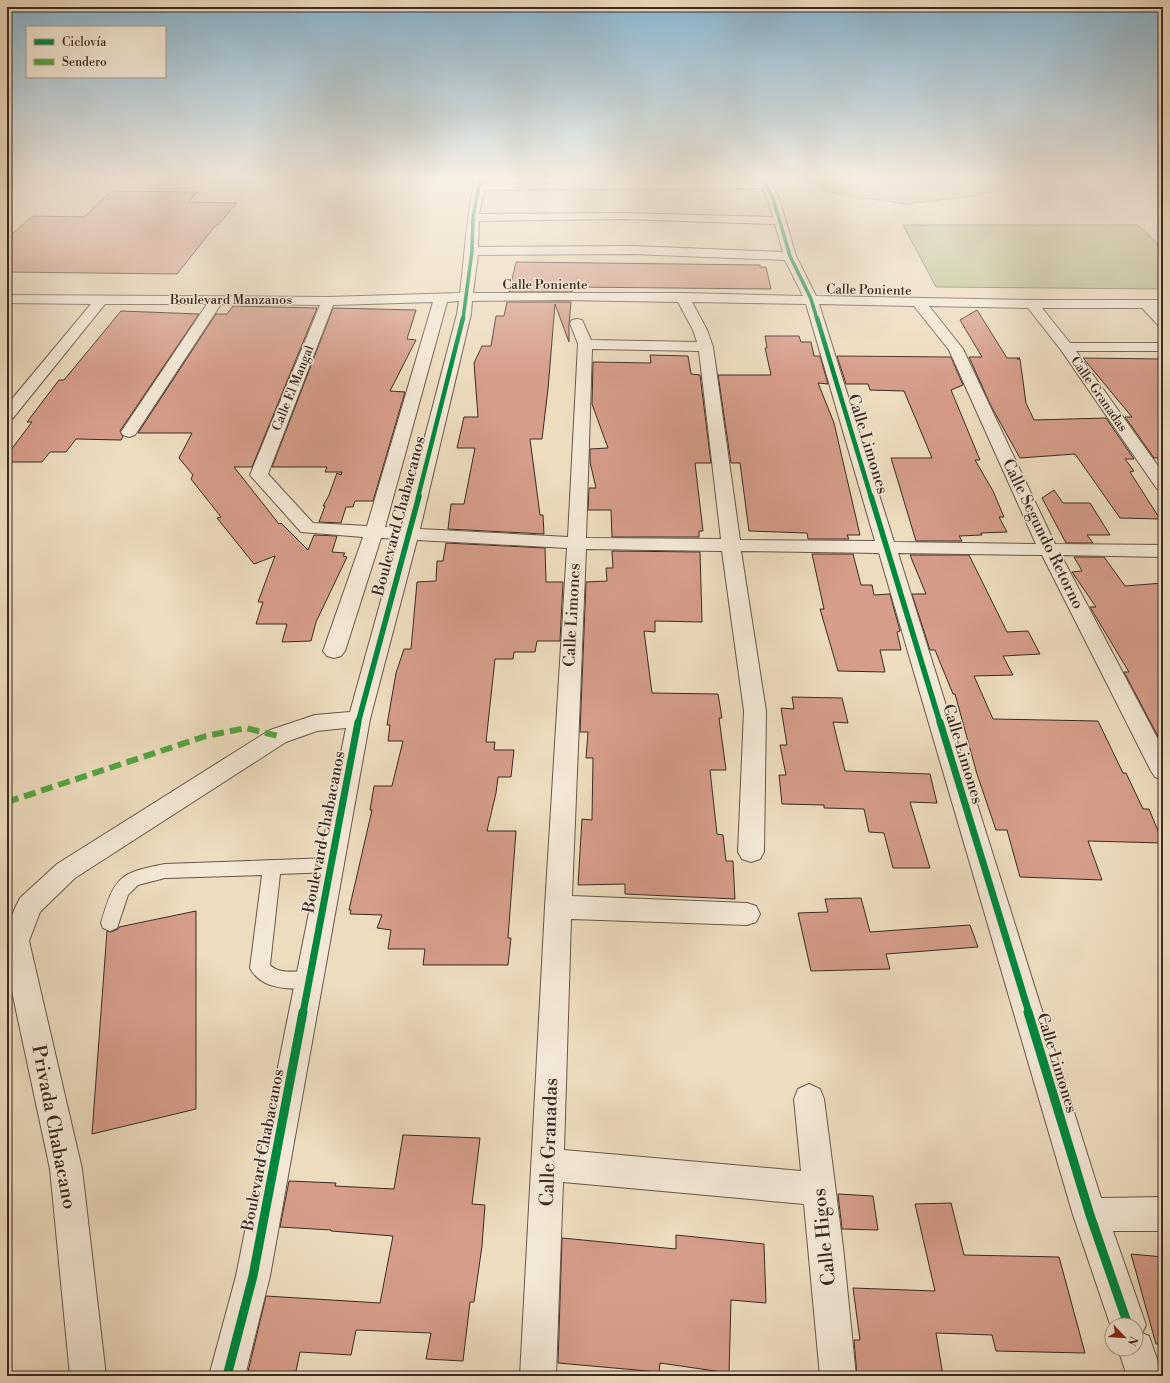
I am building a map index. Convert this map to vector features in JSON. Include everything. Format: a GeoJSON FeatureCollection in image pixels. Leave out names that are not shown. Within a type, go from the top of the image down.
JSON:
{"type":"FeatureCollection","features":[{"type":"Feature","properties":{"kind":"street"},"geometry":{"type":"LineString","coordinates":[[454,297],[472,251],[472,245]]}},
{"type":"Feature","properties":{"kind":"street","name":"Calle Limones"},"geometry":{"type":"LineString","coordinates":[[786,245],[790,256],[811,299],[1090,1215],[1125,1317]]}},
{"type":"Feature","properties":{"kind":"street"},"geometry":{"type":"LineString","coordinates":[[472,251],[632,250],[790,256]]}},
{"type":"Feature","properties":{"kind":"street","name":"Calle Poniente"},"geometry":{"type":"LineString","coordinates":[[454,297],[682,297],[1032,304],[1163,304]]}},
{"type":"Feature","properties":{"kind":"street","name":"Boulevard Manzanos"},"geometry":{"type":"LineString","coordinates":[[7,299],[328,301],[454,297]]}},
{"type":"Feature","properties":{"kind":"street","name":"Boulevard Chabacanos"},"geometry":{"type":"LineString","coordinates":[[334,651],[454,297]]}},
{"type":"Feature","properties":{"kind":"street","name":"Boulevard Chabacanos"},"geometry":{"type":"LineString","coordinates":[[227,1376],[252,1276],[359,719],[409,534],[464,314],[454,297]]}},
{"type":"Feature","properties":{"kind":"street"},"geometry":{"type":"LineString","coordinates":[[682,297],[700,330],[706,347],[731,546],[755,711],[751,852]]}},
{"type":"Feature","properties":{"kind":"street"},"geometry":{"type":"LineString","coordinates":[[7,415],[101,300]]}},
{"type":"Feature","properties":{"kind":"street"},"geometry":{"type":"LineString","coordinates":[[129,432],[217,300]]}},
{"type":"Feature","properties":{"kind":"street","name":"Calle El Mangal"},"geometry":{"type":"LineString","coordinates":[[328,301],[259,475],[308,528],[374,532]]}},
{"type":"Feature","properties":{"kind":"street","name":"Calle Segundo Retorno"},"geometry":{"type":"LineString","coordinates":[[918,302],[956,349],[1048,549],[1163,771]]}},
{"type":"Feature","properties":{"kind":"street","name":"Calle Granadas"},"geometry":{"type":"LineString","coordinates":[[1032,304],[1066,347],[1163,485]]}},
{"type":"Feature","properties":{"kind":"street"},"geometry":{"type":"LineString","coordinates":[[1146,304],[1163,322]]}},
{"type":"Feature","properties":{"kind":"street","name":"Calle Limones"},"geometry":{"type":"LineString","coordinates":[[558,907],[585,344],[578,323]]}},
{"type":"Feature","properties":{"kind":"street"},"geometry":{"type":"LineString","coordinates":[[585,344],[706,347]]}},
{"type":"Feature","properties":{"kind":"street"},"geometry":{"type":"LineString","coordinates":[[1066,347],[1163,347]]}},
{"type":"Feature","properties":{"kind":"street"},"geometry":{"type":"LineString","coordinates":[[374,532],[576,543],[731,546],[886,546],[1163,551]]}},
{"type":"Feature","properties":{"kind":"street","name":"Privada Chabacano"},"geometry":{"type":"LineString","coordinates":[[88,1376],[66,1169],[15,941],[29,906],[66,871],[278,736],[315,723],[359,719]]}},
{"type":"Feature","properties":{"kind":"street"},"geometry":{"type":"LineString","coordinates":[[558,907],[747,914]]}},
{"type":"Feature","properties":{"kind":"street","name":"Calle Granadas"},"geometry":{"type":"LineString","coordinates":[[538,1376],[558,907]]}},
{"type":"Feature","properties":{"kind":"street","name":"Calle Higos"},"geometry":{"type":"LineString","coordinates":[[809,1099],[838,1376]]}},
{"type":"Feature","properties":{"kind":"street"},"geometry":{"type":"LineString","coordinates":[[548,1165],[819,1189]]}},
{"type":"Feature","properties":{"kind":"street"},"geometry":{"type":"LineString","coordinates":[[1090,1215],[1163,1214]]}},
{"type":"Feature","properties":{"kind":"street"},"geometry":{"type":"LineString","coordinates":[[1139,1357],[1145,1376]]}},
{"type":"Feature","properties":{"kind":"lane"},"geometry":{"type":"LineString","coordinates":[[110,923],[119,893],[127,882],[140,875],[165,871],[331,865]]}},
{"type":"Feature","properties":{"kind":"lane"},"geometry":{"type":"LineString","coordinates":[[272,867],[260,968],[266,975],[275,979],[309,979]]}},
{"type":"Feature","properties":{"kind":"green space"},"geometry":{"type":"Polygon","coordinates":[[[913,245],[1158,245],[1163,249],[1163,289],[936,287],[913,245]]]}},
{"type":"Feature","properties":{"kind":"building"},"geometry":{"type":"Polygon","coordinates":[[[7,245],[200,245],[177,274],[7,272],[7,245]]]}},
{"type":"Feature","properties":{"kind":"building"},"geometry":{"type":"Polygon","coordinates":[[[516,262],[760,265],[760,267],[766,267],[771,289],[572,287],[572,292],[509,292],[516,262]]]}},
{"type":"Feature","properties":{"kind":"building"},"geometry":{"type":"Polygon","coordinates":[[[507,302],[571,302],[569,342],[555,304],[542,439],[530,439],[540,515],[543,515],[544,534],[448,529],[451,504],[464,504],[475,448],[457,448],[464,417],[478,417],[474,363],[482,346],[491,346],[496,316],[504,316],[507,302]]]}},
{"type":"Feature","properties":{"kind":"building"},"geometry":{"type":"Polygon","coordinates":[[[233,306],[317,308],[252,467],[234,467],[279,524],[281,523],[308,550],[314,535],[337,536],[332,552],[345,553],[343,556],[347,557],[316,622],[311,641],[282,642],[287,624],[256,624],[263,602],[258,602],[275,556],[254,564],[217,518],[221,517],[191,479],[193,475],[179,458],[192,433],[138,433],[216,314],[227,314],[233,306]]]}},
{"type":"Feature","properties":{"kind":"building"},"geometry":{"type":"Polygon","coordinates":[[[333,308],[416,310],[407,339],[416,340],[390,391],[405,392],[373,501],[355,501],[353,507],[346,507],[341,523],[319,522],[325,506],[323,506],[329,495],[337,473],[341,475],[342,472],[325,472],[327,467],[272,467],[333,308]]]}},
{"type":"Feature","properties":{"kind":"building"},"geometry":{"type":"Polygon","coordinates":[[[977,310],[1007,358],[1020,358],[1017,359],[1020,359],[1026,403],[1034,420],[1106,418],[1134,459],[1125,459],[1134,471],[1130,472],[1160,519],[1120,518],[1075,454],[1020,458],[991,406],[969,357],[982,357],[960,320],[977,310]]]}},
{"type":"Feature","properties":{"kind":"building"},"geometry":{"type":"Polygon","coordinates":[[[121,311],[199,314],[120,431],[123,437],[121,440],[76,439],[66,452],[50,452],[42,462],[7,462],[7,455],[32,422],[27,422],[59,380],[64,380],[121,311]]]}},
{"type":"Feature","properties":{"kind":"building"},"geometry":{"type":"Polygon","coordinates":[[[765,336],[799,336],[801,342],[811,342],[814,356],[820,356],[828,384],[818,383],[834,423],[860,535],[847,535],[849,539],[808,539],[807,533],[749,531],[740,463],[731,463],[718,375],[771,375],[765,348],[767,348],[765,336]]]}},
{"type":"Feature","properties":{"kind":"building"},"geometry":{"type":"Polygon","coordinates":[[[650,355],[688,356],[691,374],[700,375],[711,463],[695,463],[703,531],[699,531],[699,537],[612,537],[611,510],[588,510],[589,488],[596,488],[590,462],[590,449],[608,448],[592,404],[593,362],[651,363],[650,355]]]}},
{"type":"Feature","properties":{"kind":"building"},"geometry":{"type":"Polygon","coordinates":[[[837,356],[951,357],[963,385],[951,390],[980,460],[975,460],[993,491],[1004,517],[999,517],[1007,532],[959,536],[962,541],[916,541],[891,458],[932,458],[904,391],[870,390],[868,384],[846,384],[837,356]]]}},
{"type":"Feature","properties":{"kind":"building"},"geometry":{"type":"Polygon","coordinates":[[[1083,358],[1163,359],[1163,458],[1154,458],[1125,417],[1132,417],[1083,358]]]}},
{"type":"Feature","properties":{"kind":"building"},"geometry":{"type":"Polygon","coordinates":[[[1054,490],[1063,503],[1090,503],[1110,535],[1087,535],[1093,543],[1066,543],[1042,498],[1054,490]]]}},
{"type":"Feature","properties":{"kind":"building"},"geometry":{"type":"Polygon","coordinates":[[[446,543],[545,548],[546,582],[563,582],[560,641],[537,641],[535,652],[514,652],[513,659],[495,659],[486,742],[495,742],[494,750],[514,750],[511,777],[498,777],[496,793],[487,831],[516,831],[508,938],[511,938],[508,965],[423,965],[425,949],[388,949],[391,930],[377,928],[382,915],[350,914],[351,910],[349,910],[372,810],[370,810],[374,786],[392,786],[403,741],[388,741],[390,725],[387,725],[396,673],[404,649],[411,649],[417,582],[436,581],[437,561],[443,561],[446,543]]]}},
{"type":"Feature","properties":{"kind":"building"},"geometry":{"type":"Polygon","coordinates":[[[612,551],[700,552],[702,622],[655,621],[655,632],[644,631],[652,693],[718,694],[722,718],[719,718],[726,770],[710,770],[717,834],[723,835],[726,861],[733,861],[735,899],[625,894],[625,884],[578,885],[582,819],[592,820],[593,758],[586,758],[588,732],[580,732],[586,582],[607,581],[606,568],[613,568],[612,551]]]}},
{"type":"Feature","properties":{"kind":"building"},"geometry":{"type":"Polygon","coordinates":[[[812,554],[853,554],[861,585],[872,585],[874,595],[890,594],[900,631],[897,632],[901,650],[880,650],[885,672],[838,671],[820,609],[824,609],[812,554]]]}},
{"type":"Feature","properties":{"kind":"building"},"geometry":{"type":"Polygon","coordinates":[[[910,555],[969,555],[1007,632],[1028,631],[1040,654],[1003,656],[1013,675],[974,676],[993,719],[1098,721],[1123,773],[1126,773],[1143,809],[1149,809],[1163,843],[1088,841],[1102,880],[1020,877],[1007,830],[996,830],[977,774],[955,694],[953,694],[935,650],[930,650],[912,594],[926,594],[910,555]]]}},
{"type":"Feature","properties":{"kind":"building"},"geometry":{"type":"Polygon","coordinates":[[[1074,557],[1104,557],[1125,586],[1163,583],[1163,746],[1124,672],[1129,672],[1090,607],[1096,607],[1072,572],[1082,571],[1074,557]]]}},
{"type":"Feature","properties":{"kind":"building"},"geometry":{"type":"Polygon","coordinates":[[[792,697],[842,698],[848,723],[833,722],[845,771],[930,774],[937,803],[910,802],[930,868],[893,868],[884,833],[869,832],[864,809],[824,808],[824,805],[782,804],[779,775],[786,775],[780,745],[787,745],[781,708],[794,709],[792,697]]]}},
{"type":"Feature","properties":{"kind":"building"},"geometry":{"type":"Polygon","coordinates":[[[861,898],[870,932],[970,925],[978,947],[886,954],[890,969],[811,971],[798,913],[828,912],[825,899],[861,898]]]}},
{"type":"Feature","properties":{"kind":"building"},"geometry":{"type":"Polygon","coordinates":[[[196,911],[196,1109],[92,1134],[107,931],[111,932],[119,927],[196,911]]]}},
{"type":"Feature","properties":{"kind":"building"},"geometry":{"type":"Polygon","coordinates":[[[403,1135],[480,1138],[472,1204],[485,1205],[482,1246],[474,1302],[470,1302],[463,1361],[426,1359],[431,1333],[356,1330],[351,1355],[300,1352],[295,1376],[247,1376],[266,1296],[380,1303],[393,1236],[280,1227],[289,1181],[336,1183],[335,1186],[394,1189],[403,1135]]]}},
{"type":"Feature","properties":{"kind":"building"},"geometry":{"type":"Polygon","coordinates":[[[838,1194],[873,1196],[878,1230],[842,1229],[838,1194]]]}},
{"type":"Feature","properties":{"kind":"building"},"geometry":{"type":"Polygon","coordinates":[[[951,1203],[964,1255],[1059,1257],[1085,1353],[996,1351],[992,1335],[936,1333],[943,1376],[857,1376],[854,1340],[860,1340],[853,1288],[935,1291],[915,1204],[951,1203]]]}},
{"type":"Feature","properties":{"kind":"building"},"geometry":{"type":"Polygon","coordinates":[[[676,1235],[764,1244],[766,1303],[731,1300],[729,1373],[660,1363],[659,1372],[558,1363],[562,1238],[676,1249],[676,1235]]]}},
{"type":"Feature","properties":{"kind":"building"},"geometry":{"type":"Polygon","coordinates":[[[1131,1254],[1163,1257],[1163,1343],[1156,1344],[1131,1254]]]}},
{"type":"Feature","properties":{"kind":"marked path"},"geometry":{"type":"LineString","coordinates":[[7,802],[206,736],[246,728],[278,736]]}},
{"type":"Feature","properties":{"kind":"cycle path"},"geometry":{"type":"LineString","coordinates":[[227,1376],[253,1276],[359,719],[409,534],[464,314],[472,245]]}},
{"type":"Feature","properties":{"kind":"cycle path"},"geometry":{"type":"LineString","coordinates":[[787,245],[790,256],[811,299],[1090,1215],[1125,1317]]}}]}
